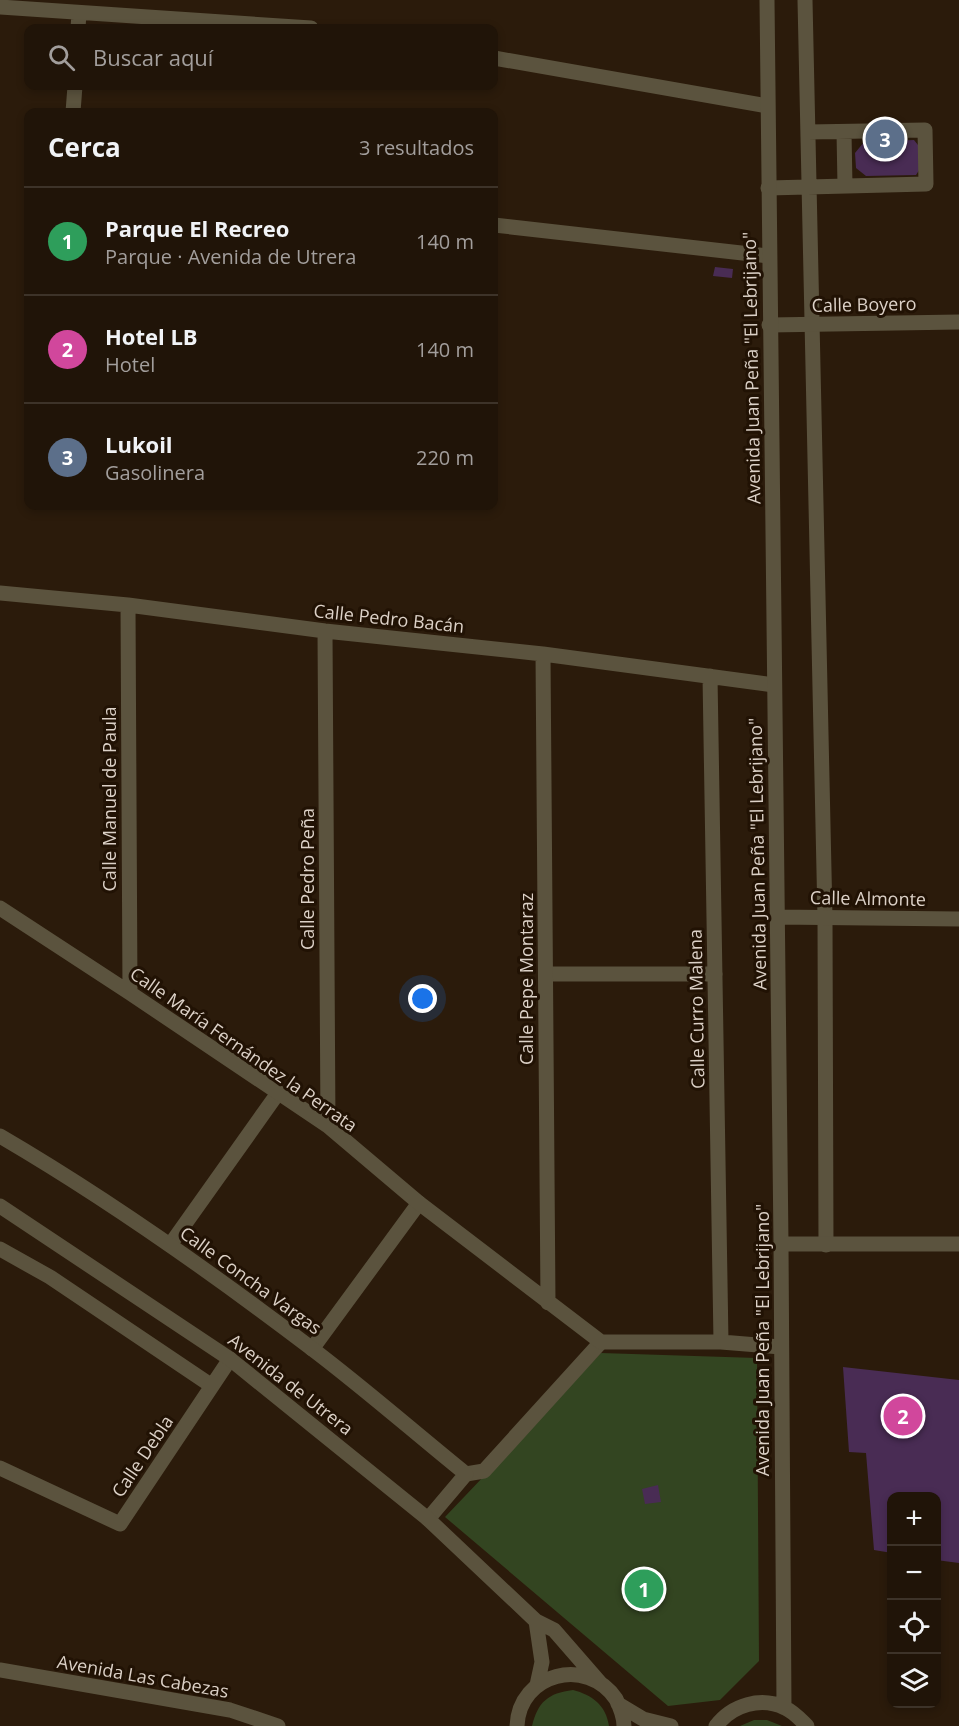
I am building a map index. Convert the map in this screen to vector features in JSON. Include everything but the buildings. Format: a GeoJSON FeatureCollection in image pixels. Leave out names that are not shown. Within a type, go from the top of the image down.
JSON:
{"type":"FeatureCollection","features":[{"type":"Feature","properties":{"kind":"street","name":"Avenida Juan Peña \"El Lebrijano\""},"geometry":{"type":"LineString","coordinates":[[767,0],[784,1707]]}},
{"type":"Feature","properties":{"kind":"street"},"geometry":{"type":"LineString","coordinates":[[805,0],[825,917],[826,1245]]}},
{"type":"Feature","properties":{"kind":"street"},"geometry":{"type":"LineString","coordinates":[[0,7],[79,21],[178,24]]}},
{"type":"Feature","properties":{"kind":"street"},"geometry":{"type":"LineString","coordinates":[[498,59],[767,106]]}},
{"type":"Feature","properties":{"kind":"street"},"geometry":{"type":"LineString","coordinates":[[74,108],[75,90]]}},
{"type":"Feature","properties":{"kind":"street"},"geometry":{"type":"LineString","coordinates":[[768,188],[927,184],[925,130],[808,132]]}},
{"type":"Feature","properties":{"kind":"street"},"geometry":{"type":"LineString","coordinates":[[844,132],[845,186]]}},
{"type":"Feature","properties":{"kind":"street"},"geometry":{"type":"LineString","coordinates":[[498,225],[769,256]]}},
{"type":"Feature","properties":{"kind":"street","name":"Calle Boyero"},"geometry":{"type":"LineString","coordinates":[[769,325],[959,322]]}},
{"type":"Feature","properties":{"kind":"street","name":"Calle Pedro Bacán"},"geometry":{"type":"LineString","coordinates":[[0,593],[128,605],[325,631],[543,654],[774,685]]}},
{"type":"Feature","properties":{"kind":"street","name":"Calle Manuel de Paula"},"geometry":{"type":"LineString","coordinates":[[128,605],[130,993]]}},
{"type":"Feature","properties":{"kind":"street","name":"Calle Pedro Peña"},"geometry":{"type":"LineString","coordinates":[[325,631],[328,1126]]}},
{"type":"Feature","properties":{"kind":"street","name":"Calle Pepe Montaraz"},"geometry":{"type":"LineString","coordinates":[[543,654],[548,1303]]}},
{"type":"Feature","properties":{"kind":"street","name":"Calle Curro Malena"},"geometry":{"type":"LineString","coordinates":[[710,676],[721,1342]]}},
{"type":"Feature","properties":{"kind":"street","name":"Calle María Fernández la Perrata"},"geometry":{"type":"LineString","coordinates":[[0,908],[328,1126],[419,1203],[601,1342]]}},
{"type":"Feature","properties":{"kind":"street","name":"Calle Almonte"},"geometry":{"type":"LineString","coordinates":[[777,917],[959,919]]}},
{"type":"Feature","properties":{"kind":"street"},"geometry":{"type":"LineString","coordinates":[[546,974],[715,974]]}},
{"type":"Feature","properties":{"kind":"street"},"geometry":{"type":"LineString","coordinates":[[171,1245],[278,1093]]}},
{"type":"Feature","properties":{"kind":"street","name":"Calle Concha Vargas"},"geometry":{"type":"LineString","coordinates":[[0,1136],[51,1166],[171,1245],[312,1349],[466,1474]]}},
{"type":"Feature","properties":{"kind":"street"},"geometry":{"type":"LineString","coordinates":[[312,1349],[419,1203]]}},
{"type":"Feature","properties":{"kind":"street","name":"Avenida de Utrera"},"geometry":{"type":"LineString","coordinates":[[0,1206],[230,1359],[428,1519],[536,1621],[554,1630],[611,1693],[618,1704]]}},
{"type":"Feature","properties":{"kind":"street"},"geometry":{"type":"LineString","coordinates":[[781,1244],[959,1244]]}},
{"type":"Feature","properties":{"kind":"street"},"geometry":{"type":"LineString","coordinates":[[0,1249],[50,1277],[212,1386]]}},
{"type":"Feature","properties":{"kind":"street"},"geometry":{"type":"LineString","coordinates":[[428,1519],[466,1474],[484,1471],[601,1342],[721,1342],[781,1347]]}},
{"type":"Feature","properties":{"kind":"street","name":"Calle Debla"},"geometry":{"type":"LineString","coordinates":[[0,1468],[120,1524],[230,1359]]}},
{"type":"Feature","properties":{"kind":"street"},"geometry":{"type":"LineString","coordinates":[[536,1621],[542,1662],[537,1685]]}},
{"type":"Feature","properties":{"kind":"street","name":"Avenida Las Cabezas"},"geometry":{"type":"LineString","coordinates":[[0,1671],[230,1710],[278,1726]]}},
{"type":"Feature","properties":{"kind":"street"},"geometry":{"type":"LineString","coordinates":[[516,1725],[526,1696],[537,1685],[549,1678],[563,1675],[583,1676],[602,1684]]}},
{"type":"Feature","properties":{"kind":"street"},"geometry":{"type":"LineString","coordinates":[[716,1726],[735,1709],[751,1704],[768,1703],[784,1707],[797,1715],[807,1726]]}},
{"type":"Feature","properties":{"kind":"street"},"geometry":{"type":"LineString","coordinates":[[618,1704],[624,1726]]}},
{"type":"Feature","properties":{"kind":"street"},"geometry":{"type":"LineString","coordinates":[[618,1704],[643,1719],[671,1726]]}},
{"type":"Feature","properties":{"kind":"green space"},"geometry":{"type":"Polygon","coordinates":[[[601,1353],[757,1358],[759,1661],[720,1700],[668,1706],[445,1517],[601,1353]]]}},
{"type":"Feature","properties":{"kind":"green space"},"geometry":{"type":"Polygon","coordinates":[[[573,1690],[597,1702],[605,1712],[609,1726],[532,1726],[537,1711],[545,1700],[564,1691],[573,1690]]]}},
{"type":"Feature","properties":{"kind":"green space"},"geometry":{"type":"Polygon","coordinates":[[[754,1720],[767,1720],[782,1726],[740,1726],[754,1720]]]}},
{"type":"Feature","properties":{"kind":"place","name":"Lukoil"},"geometry":{"type":"Point","coordinates":[885,139]}},
{"type":"Feature","properties":{"kind":"place","name":"Hotel LB"},"geometry":{"type":"Point","coordinates":[903,1416]}},
{"type":"Feature","properties":{"kind":"place","name":"Parque El Recreo"},"geometry":{"type":"Point","coordinates":[644,1589]}}]}
